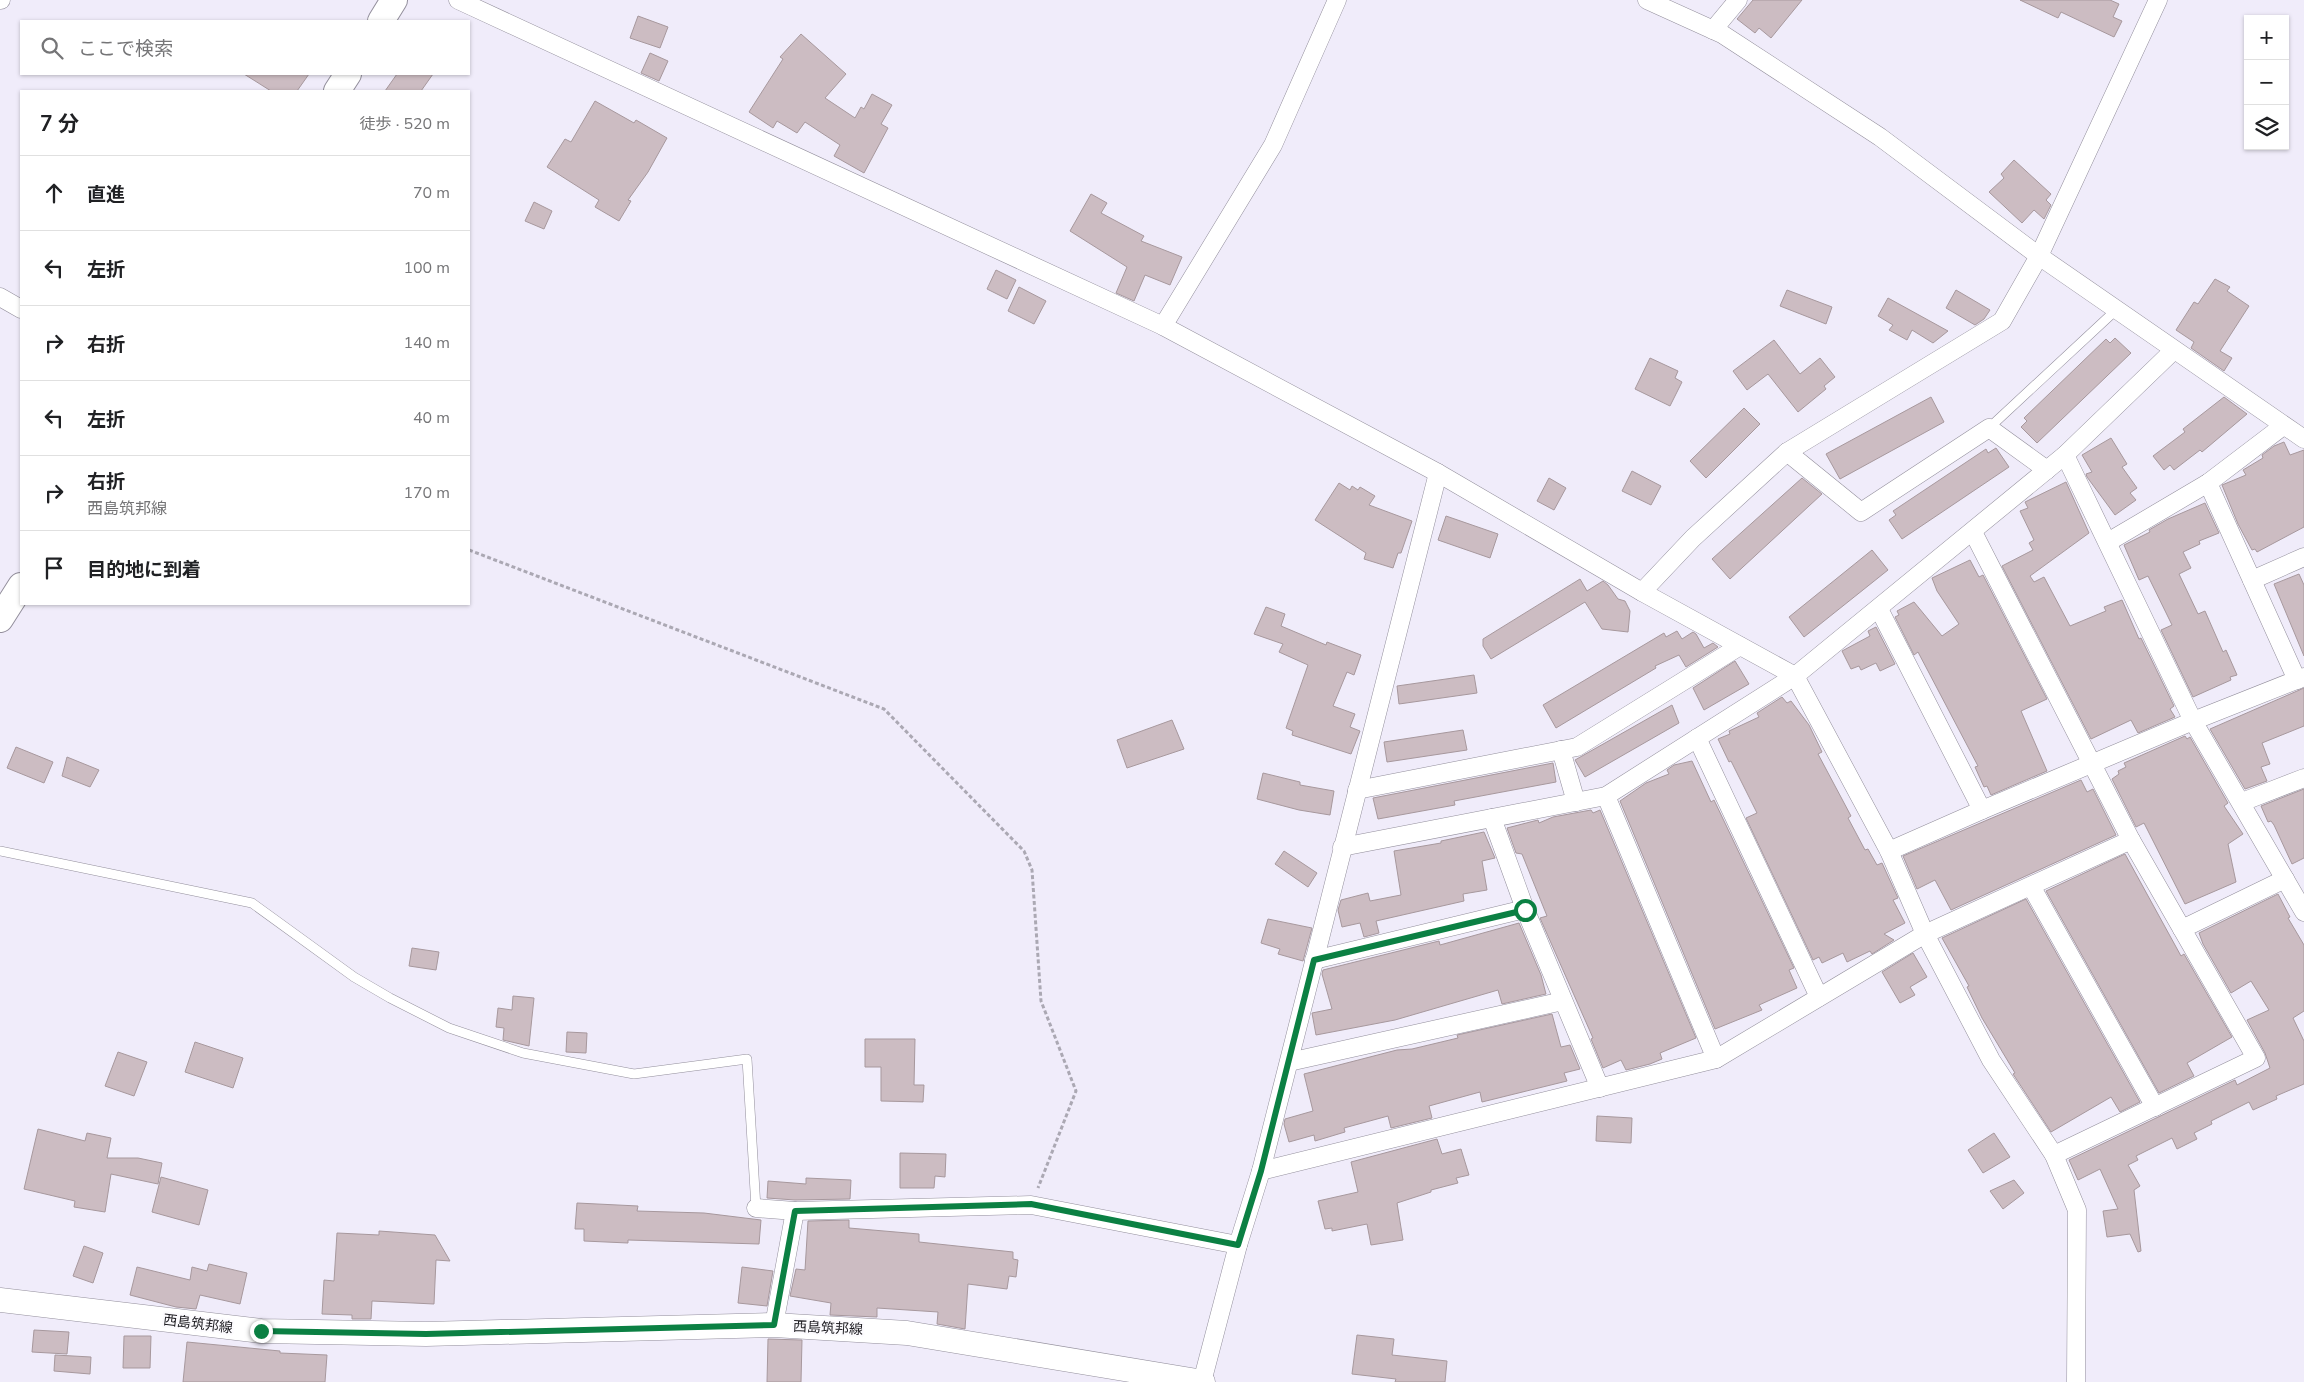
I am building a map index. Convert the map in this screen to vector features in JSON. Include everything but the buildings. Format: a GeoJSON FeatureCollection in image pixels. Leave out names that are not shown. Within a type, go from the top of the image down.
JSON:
{"type":"FeatureCollection","features":[{"type":"Feature","properties":{"kind":"main road"},"geometry":{"type":"LineString","coordinates":[[382,20],[394,0]]}},
{"type":"Feature","properties":{"kind":"main road"},"geometry":{"type":"LineString","coordinates":[[337,90],[347,75]]}},
{"type":"Feature","properties":{"kind":"main road"},"geometry":{"type":"LineString","coordinates":[[0,620],[20,588]]}},
{"type":"Feature","properties":{"kind":"main road","name":"西島筑邦線"},"geometry":{"type":"LineString","coordinates":[[0,1300],[261,1331],[426,1334],[774,1325],[907,1333],[1202,1382]]}},
{"type":"Feature","properties":{"kind":"street"},"geometry":{"type":"LineString","coordinates":[[458,0],[1163,326],[1438,473],[1642,592],[1795,676],[1889,851],[1924,934],[1991,1060],[2054,1155],[2077,1210],[2076,1382]]}},
{"type":"Feature","properties":{"kind":"street"},"geometry":{"type":"LineString","coordinates":[[1163,326],[1274,145],[1337,0]]}},
{"type":"Feature","properties":{"kind":"street"},"geometry":{"type":"LineString","coordinates":[[1647,0],[1713,30],[1880,137],[2039,256],[2304,439]]}},
{"type":"Feature","properties":{"kind":"street"},"geometry":{"type":"LineString","coordinates":[[1713,30],[1738,0]]}},
{"type":"Feature","properties":{"kind":"street"},"geometry":{"type":"LineString","coordinates":[[1642,592],[1693,538],[1787,452],[2002,321],[2039,256],[2158,0]]}},
{"type":"Feature","properties":{"kind":"street"},"geometry":{"type":"LineString","coordinates":[[0,297],[20,308]]}},
{"type":"Feature","properties":{"kind":"street"},"geometry":{"type":"LineString","coordinates":[[1342,847],[1606,796],[1795,676],[2065,455],[2174,350]]}},
{"type":"Feature","properties":{"kind":"street"},"geometry":{"type":"LineString","coordinates":[[2108,542],[2208,483],[2283,426]]}},
{"type":"Feature","properties":{"kind":"street"},"geometry":{"type":"LineString","coordinates":[[1787,452],[1861,512],[1989,428],[2047,470]]}},
{"type":"Feature","properties":{"kind":"street"},"geometry":{"type":"LineString","coordinates":[[2065,455],[2193,721],[2293,881],[2304,912]]}},
{"type":"Feature","properties":{"kind":"street"},"geometry":{"type":"LineString","coordinates":[[1202,1382],[1238,1245],[1261,1171],[1356,790],[1438,473]]}},
{"type":"Feature","properties":{"kind":"street"},"geometry":{"type":"LineString","coordinates":[[1889,851],[2193,721],[2301,679],[2252,580],[2208,483]]}},
{"type":"Feature","properties":{"kind":"street"},"geometry":{"type":"LineString","coordinates":[[1973,532],[2131,840],[2256,1058],[2054,1155]]}},
{"type":"Feature","properties":{"kind":"street"},"geometry":{"type":"LineString","coordinates":[[2252,580],[2304,557]]}},
{"type":"Feature","properties":{"kind":"street"},"geometry":{"type":"LineString","coordinates":[[1879,609],[1982,810]]}},
{"type":"Feature","properties":{"kind":"street"},"geometry":{"type":"LineString","coordinates":[[1356,790],[1577,746],[1740,646]]}},
{"type":"Feature","properties":{"kind":"street"},"geometry":{"type":"LineString","coordinates":[[1697,738],[1820,997]]}},
{"type":"Feature","properties":{"kind":"street"},"geometry":{"type":"LineString","coordinates":[[1561,750],[1576,802]]}},
{"type":"Feature","properties":{"kind":"street"},"geometry":{"type":"LineString","coordinates":[[2242,802],[2304,778]]}},
{"type":"Feature","properties":{"kind":"street"},"geometry":{"type":"LineString","coordinates":[[1606,796],[1716,1059]]}},
{"type":"Feature","properties":{"kind":"street"},"geometry":{"type":"LineString","coordinates":[[1492,818],[1525,910],[1600,1088]]}},
{"type":"Feature","properties":{"kind":"street"},"geometry":{"type":"LineString","coordinates":[[1261,1171],[1716,1059],[1924,934],[2131,840]]}},
{"type":"Feature","properties":{"kind":"street"},"geometry":{"type":"LineString","coordinates":[[2182,929],[2293,881]]}},
{"type":"Feature","properties":{"kind":"street"},"geometry":{"type":"LineString","coordinates":[[2031,886],[2155,1107]]}},
{"type":"Feature","properties":{"kind":"street"},"geometry":{"type":"LineString","coordinates":[[1314,960],[1525,910]]}},
{"type":"Feature","properties":{"kind":"street"},"geometry":{"type":"LineString","coordinates":[[1289,1062],[1563,1001]]}},
{"type":"Feature","properties":{"kind":"street"},"geometry":{"type":"LineString","coordinates":[[756,1208],[795,1211],[1031,1204],[1238,1245]]}},
{"type":"Feature","properties":{"kind":"street"},"geometry":{"type":"LineString","coordinates":[[774,1325],[795,1211]]}},
{"type":"Feature","properties":{"kind":"lane"},"geometry":{"type":"LineString","coordinates":[[1989,428],[2116,310]]}},
{"type":"Feature","properties":{"kind":"lane"},"geometry":{"type":"LineString","coordinates":[[0,851],[252,903],[354,976],[390,998],[449,1028],[523,1053],[634,1074],[747,1059],[756,1208]]}},
{"type":"Feature","properties":{"kind":"path"},"geometry":{"type":"LineString","coordinates":[[470,550],[884,709],[1024,851],[1032,870],[1041,1002],[1076,1091],[1031,1204]]}},
{"type":"Feature","properties":{"kind":"route"},"geometry":{"type":"LineString","coordinates":[[261,1331],[426,1334],[774,1325],[795,1211],[1031,1204],[1238,1245],[1261,1171],[1314,960],[1525,910]]}}]}
